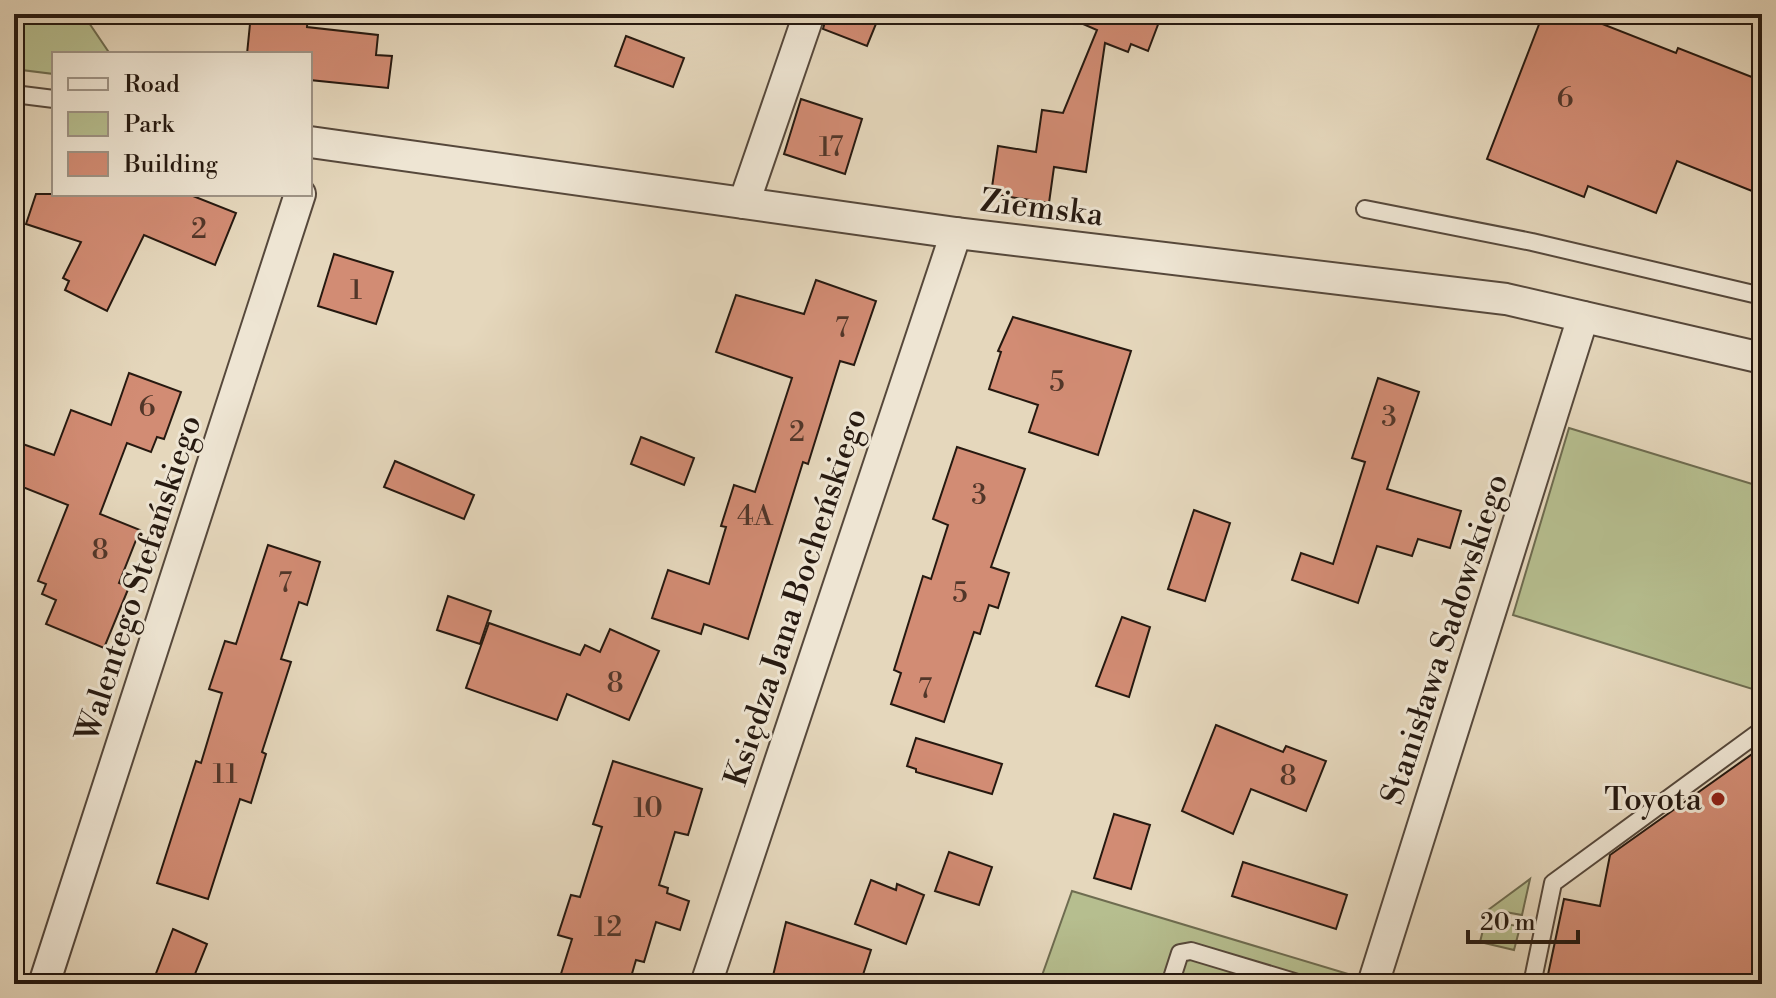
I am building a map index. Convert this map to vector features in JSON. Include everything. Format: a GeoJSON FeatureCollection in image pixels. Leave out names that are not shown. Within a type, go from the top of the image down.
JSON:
{"type":"FeatureCollection","features":[{"type":"Feature","properties":{"kind":"street"},"geometry":{"type":"LineString","coordinates":[[744,203],[809,14]]}},
{"type":"Feature","properties":{"kind":"street","name":"Ziemska"},"geometry":{"type":"LineString","coordinates":[[312,149],[956,233],[1506,299],[1762,358]]}},
{"type":"Feature","properties":{"kind":"street","name":"Walentego Stefańskiego"},"geometry":{"type":"LineString","coordinates":[[44,984],[299,196]]}},
{"type":"Feature","properties":{"kind":"street","name":"Księdza Jana Bocheńskiego"},"geometry":{"type":"LineString","coordinates":[[706,984],[956,233]]}},
{"type":"Feature","properties":{"kind":"street","name":"Stanisława Sadowskiego"},"geometry":{"type":"LineString","coordinates":[[1373,984],[1583,317]]}},
{"type":"Feature","properties":{"kind":"lane"},"geometry":{"type":"LineString","coordinates":[[14,94],[52,99]]}},
{"type":"Feature","properties":{"kind":"lane"},"geometry":{"type":"LineString","coordinates":[[1365,209],[1532,242],[1762,296]]}},
{"type":"Feature","properties":{"kind":"lane"},"geometry":{"type":"LineString","coordinates":[[1532,984],[1553,883],[1762,730]]}},
{"type":"Feature","properties":{"kind":"lane"},"geometry":{"type":"LineString","coordinates":[[1170,984],[1180,953],[1191,951],[1301,984]]}},
{"type":"Feature","properties":{"kind":"green space"},"geometry":{"type":"Polygon","coordinates":[[[14,14],[83,14],[109,52],[52,52],[52,74],[14,69],[14,14]]]}},
{"type":"Feature","properties":{"kind":"green space"},"geometry":{"type":"Polygon","coordinates":[[[1569,428],[1762,487],[1762,692],[1513,615],[1569,428]]]}},
{"type":"Feature","properties":{"kind":"green space"},"geometry":{"type":"Polygon","coordinates":[[[1530,879],[1522,915],[1505,912],[1503,923],[1520,927],[1514,950],[1480,942],[1488,910],[1530,879]]]}},
{"type":"Feature","properties":{"kind":"green space"},"geometry":{"type":"Polygon","coordinates":[[[1072,891],[1358,977],[1356,984],[1039,984],[1072,891]]]}},
{"type":"Feature","properties":{"kind":"building"},"geometry":{"type":"Polygon","coordinates":[[[251,14],[308,14],[307,27],[378,35],[376,55],[392,56],[388,88],[312,80],[312,52],[247,52],[251,14]]]}},
{"type":"Feature","properties":{"kind":"building"},"geometry":{"type":"Polygon","coordinates":[[[827,14],[880,14],[867,46],[823,29],[827,14]]]}},
{"type":"Feature","properties":{"kind":"building"},"geometry":{"type":"Polygon","coordinates":[[[1060,14],[1162,14],[1148,51],[1131,44],[1128,52],[1105,43],[1086,172],[1054,167],[1049,203],[991,194],[998,146],[1036,152],[1042,110],[1063,113],[1097,30],[1060,14]]]}},
{"type":"Feature","properties":{"kind":"building"},"geometry":{"type":"Polygon","coordinates":[[[1543,14],[1577,14],[1676,53],[1678,48],[1762,81],[1762,195],[1677,161],[1656,213],[1588,186],[1584,197],[1487,159],[1543,14]]]}},
{"type":"Feature","properties":{"kind":"building"},"geometry":{"type":"Polygon","coordinates":[[[626,36],[684,58],[673,87],[615,66],[626,36]]]}},
{"type":"Feature","properties":{"kind":"building"},"geometry":{"type":"Polygon","coordinates":[[[801,99],[862,119],[845,174],[784,154],[801,99]]]}},
{"type":"Feature","properties":{"kind":"building"},"geometry":{"type":"Polygon","coordinates":[[[36,194],[193,196],[236,213],[215,265],[144,235],[107,311],[65,290],[69,281],[63,278],[81,242],[26,224],[36,194]]]}},
{"type":"Feature","properties":{"kind":"building"},"geometry":{"type":"Polygon","coordinates":[[[334,254],[393,272],[376,324],[318,306],[334,254]]]}},
{"type":"Feature","properties":{"kind":"building"},"geometry":{"type":"Polygon","coordinates":[[[816,280],[876,301],[854,365],[840,361],[808,464],[803,462],[748,639],[704,624],[701,634],[652,618],[668,570],[709,584],[726,527],[721,526],[734,485],[755,492],[792,378],[716,352],[736,295],[804,314],[816,280]]]}},
{"type":"Feature","properties":{"kind":"building"},"geometry":{"type":"Polygon","coordinates":[[[1013,317],[1131,351],[1098,455],[1029,432],[1038,405],[989,389],[1001,352],[998,351],[1013,317]]]}},
{"type":"Feature","properties":{"kind":"building"},"geometry":{"type":"Polygon","coordinates":[[[129,373],[181,392],[164,439],[157,437],[151,452],[127,443],[100,514],[140,530],[119,583],[129,587],[104,648],[46,624],[56,600],[42,594],[46,584],[38,581],[68,505],[20,486],[23,478],[14,475],[14,441],[54,455],[71,410],[111,425],[129,373]]]}},
{"type":"Feature","properties":{"kind":"building"},"geometry":{"type":"Polygon","coordinates":[[[1378,378],[1419,392],[1387,489],[1461,511],[1450,548],[1418,539],[1412,556],[1377,546],[1358,603],[1292,580],[1301,553],[1333,564],[1365,462],[1352,458],[1378,378]]]}},
{"type":"Feature","properties":{"kind":"building"},"geometry":{"type":"Polygon","coordinates":[[[641,437],[694,458],[684,485],[631,464],[641,437]]]}},
{"type":"Feature","properties":{"kind":"building"},"geometry":{"type":"Polygon","coordinates":[[[957,447],[1025,469],[991,567],[1009,573],[998,608],[989,605],[980,634],[974,632],[944,722],[891,704],[901,673],[894,670],[923,576],[931,579],[948,525],[933,519],[957,447]]]}},
{"type":"Feature","properties":{"kind":"building"},"geometry":{"type":"Polygon","coordinates":[[[395,461],[474,495],[464,519],[384,487],[395,461]]]}},
{"type":"Feature","properties":{"kind":"building"},"geometry":{"type":"Polygon","coordinates":[[[1194,510],[1230,523],[1205,601],[1168,589],[1194,510]]]}},
{"type":"Feature","properties":{"kind":"building"},"geometry":{"type":"Polygon","coordinates":[[[268,545],[320,562],[307,605],[299,602],[281,659],[291,662],[262,752],[266,754],[251,803],[240,799],[208,899],[157,883],[196,761],[201,763],[222,693],[209,689],[225,641],[236,644],[268,545]]]}},
{"type":"Feature","properties":{"kind":"building"},"geometry":{"type":"Polygon","coordinates":[[[448,596],[491,611],[480,644],[437,630],[448,596]]]}},
{"type":"Feature","properties":{"kind":"building"},"geometry":{"type":"Polygon","coordinates":[[[1122,617],[1150,627],[1129,697],[1096,686],[1122,617]]]}},
{"type":"Feature","properties":{"kind":"building"},"geometry":{"type":"Polygon","coordinates":[[[489,623],[580,655],[585,645],[600,652],[610,629],[659,651],[629,720],[567,694],[557,720],[466,688],[489,623]]]}},
{"type":"Feature","properties":{"kind":"building"},"geometry":{"type":"Polygon","coordinates":[[[1216,725],[1283,752],[1286,746],[1326,761],[1306,811],[1251,789],[1233,834],[1182,811],[1216,725]]]}},
{"type":"Feature","properties":{"kind":"building"},"geometry":{"type":"Polygon","coordinates":[[[916,738],[1002,764],[992,794],[916,772],[916,769],[907,766],[916,738]]]}},
{"type":"Feature","properties":{"kind":"building"},"geometry":{"type":"Polygon","coordinates":[[[1762,747],[1762,984],[1546,984],[1564,899],[1600,906],[1610,855],[1762,747]]]}},
{"type":"Feature","properties":{"kind":"building"},"geometry":{"type":"Polygon","coordinates":[[[613,761],[702,789],[688,835],[675,832],[659,885],[668,888],[667,893],[689,901],[680,930],[656,922],[644,962],[636,960],[629,984],[583,984],[560,977],[572,939],[558,935],[571,895],[580,897],[602,827],[593,824],[613,761]]]}},
{"type":"Feature","properties":{"kind":"building"},"geometry":{"type":"Polygon","coordinates":[[[1114,814],[1150,825],[1131,889],[1094,878],[1114,814]]]}},
{"type":"Feature","properties":{"kind":"building"},"geometry":{"type":"Polygon","coordinates":[[[949,852],[992,867],[979,905],[935,891],[949,852]]]}},
{"type":"Feature","properties":{"kind":"building"},"geometry":{"type":"Polygon","coordinates":[[[1243,862],[1347,895],[1336,929],[1232,896],[1243,862]]]}},
{"type":"Feature","properties":{"kind":"building"},"geometry":{"type":"Polygon","coordinates":[[[871,880],[896,890],[897,884],[924,895],[906,944],[855,924],[871,880]]]}},
{"type":"Feature","properties":{"kind":"building"},"geometry":{"type":"Polygon","coordinates":[[[786,922],[871,950],[860,984],[771,984],[786,922]]]}},
{"type":"Feature","properties":{"kind":"building"},"geometry":{"type":"Polygon","coordinates":[[[173,929],[207,944],[191,984],[152,984],[173,929]]]}},
{"type":"Feature","properties":{"kind":"place","name":"Toyota"},"geometry":{"type":"Point","coordinates":[1718,799]}}]}
